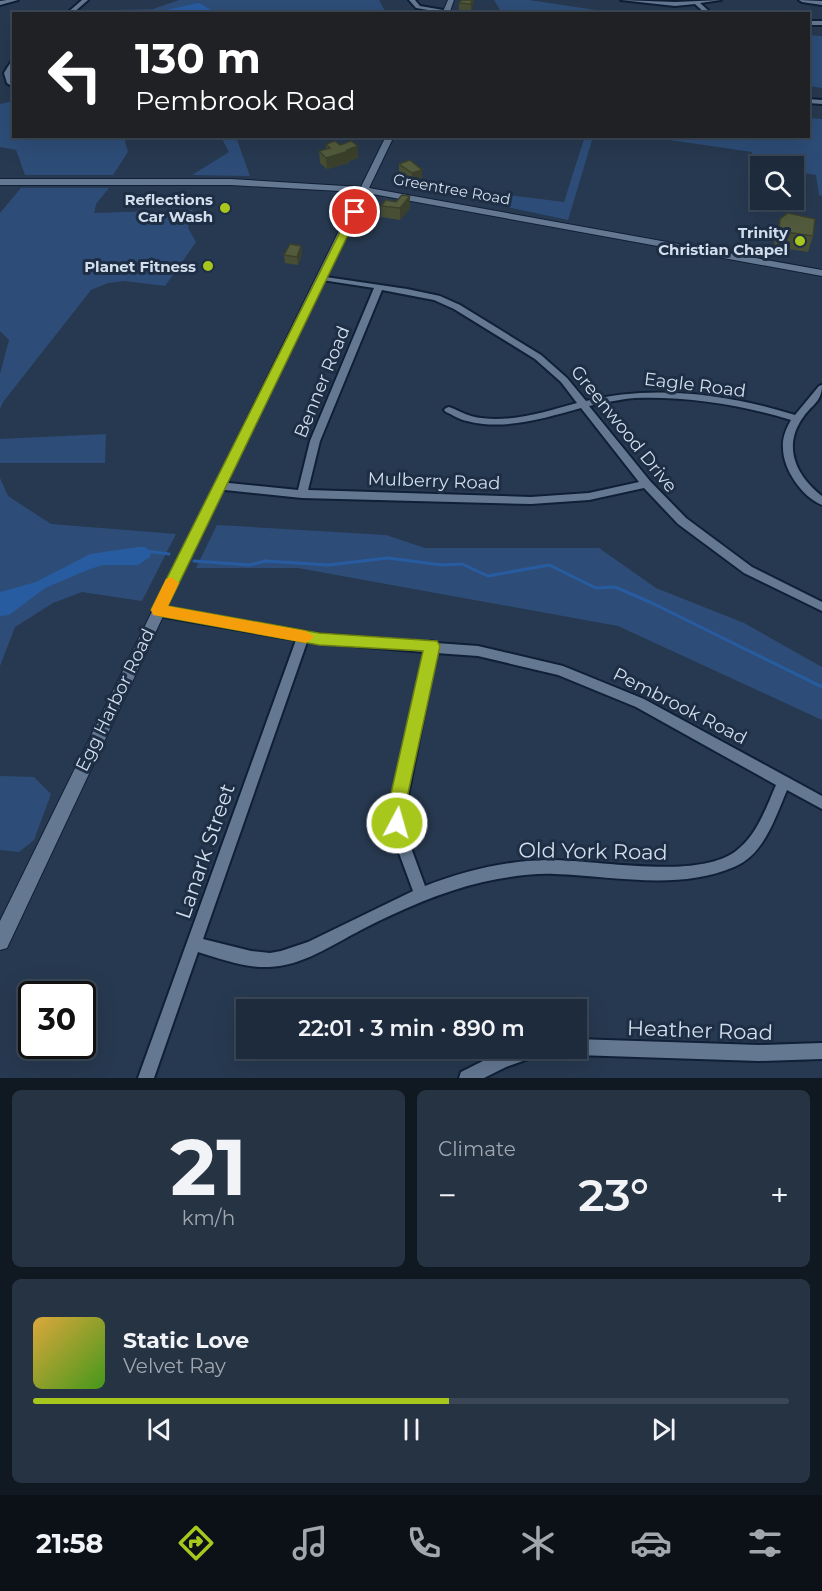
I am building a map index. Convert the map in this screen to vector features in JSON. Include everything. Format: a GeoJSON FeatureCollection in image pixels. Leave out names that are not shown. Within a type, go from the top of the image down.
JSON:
{"type":"FeatureCollection","features":[{"type":"Feature","properties":{"kind":"main road"},"geometry":{"type":"LineString","coordinates":[[446,12],[451,0]]}},
{"type":"Feature","properties":{"kind":"main road","name":"Egg Harbor Road"},"geometry":{"type":"LineString","coordinates":[[0,941],[389,138]]}},
{"type":"Feature","properties":{"kind":"main road","name":"Greentree Road"},"geometry":{"type":"LineString","coordinates":[[0,182],[231,182],[365,190],[822,273]]}},
{"type":"Feature","properties":{"kind":"street"},"geometry":{"type":"LineString","coordinates":[[0,3],[15,0]]}},
{"type":"Feature","properties":{"kind":"street"},"geometry":{"type":"LineString","coordinates":[[70,12],[85,0]]}},
{"type":"Feature","properties":{"kind":"street"},"geometry":{"type":"LineString","coordinates":[[412,0],[415,6],[446,12]]}},
{"type":"Feature","properties":{"kind":"street"},"geometry":{"type":"LineString","coordinates":[[624,0],[663,4],[718,0]]}},
{"type":"Feature","properties":{"kind":"street"},"geometry":{"type":"LineString","coordinates":[[802,0],[822,3]]}},
{"type":"Feature","properties":{"kind":"street"},"geometry":{"type":"LineString","coordinates":[[697,3],[708,12]]}},
{"type":"Feature","properties":{"kind":"street"},"geometry":{"type":"LineString","coordinates":[[9,83],[7,73],[12,63]]}},
{"type":"Feature","properties":{"kind":"street","name":"Greenwood Drive"},"geometry":{"type":"LineString","coordinates":[[322,278],[422,294],[457,307],[538,357],[560,375],[646,484],[682,521],[720,550],[765,579],[822,608]]}},
{"type":"Feature","properties":{"kind":"street","name":"Benner Road"},"geometry":{"type":"LineString","coordinates":[[302,494],[315,441],[379,286]]}},
{"type":"Feature","properties":{"kind":"street"},"geometry":{"type":"LineString","coordinates":[[822,388],[797,420],[788,442],[790,461],[801,483],[822,501]]}},
{"type":"Feature","properties":{"kind":"street","name":"Eagle Road"},"geometry":{"type":"LineString","coordinates":[[449,410],[471,419],[507,420],[539,416],[621,396],[659,395],[771,412],[797,420]]}},
{"type":"Feature","properties":{"kind":"street","name":"Mulberry Road"},"geometry":{"type":"LineString","coordinates":[[219,486],[302,494],[555,501],[596,497],[646,484]]}},
{"type":"Feature","properties":{"kind":"street","name":"Pembrook Road"},"geometry":{"type":"LineString","coordinates":[[159,610],[303,637],[432,646],[498,655],[559,670],[601,685],[640,703],[822,803]]}},
{"type":"Feature","properties":{"kind":"street","name":"Lanark Street"},"geometry":{"type":"LineString","coordinates":[[146,1078],[303,637]]}},
{"type":"Feature","properties":{"kind":"street"},"geometry":{"type":"LineString","coordinates":[[421,893],[402,845],[398,811],[432,646]]}},
{"type":"Feature","properties":{"kind":"street","name":"Old York Road"},"geometry":{"type":"LineString","coordinates":[[194,944],[242,957],[269,960],[304,951],[421,893],[469,878],[526,869],[680,873],[716,868],[734,861],[750,847],[784,782]]}},
{"type":"Feature","properties":{"kind":"street","name":"Heather Road"},"geometry":{"type":"LineString","coordinates":[[587,1047],[759,1053],[822,1051]]}},
{"type":"Feature","properties":{"kind":"street"},"geometry":{"type":"LineString","coordinates":[[467,1078],[506,1059]]}},
{"type":"Feature","properties":{"kind":"shaded area"},"geometry":{"type":"Polygon","coordinates":[[[179,0],[379,0],[385,12],[110,12],[153,9],[179,0]]]}},
{"type":"Feature","properties":{"kind":"shaded area"},"geometry":{"type":"Polygon","coordinates":[[[494,0],[529,0],[609,12],[501,12],[494,0]]]}},
{"type":"Feature","properties":{"kind":"shaded area"},"geometry":{"type":"Polygon","coordinates":[[[199,3],[215,12],[170,12],[166,10],[199,3]]]}},
{"type":"Feature","properties":{"kind":"shaded area"},"geometry":{"type":"Polygon","coordinates":[[[810,35],[822,36],[822,88],[810,86],[810,35]]]}},
{"type":"Feature","properties":{"kind":"shaded area"},"geometry":{"type":"Polygon","coordinates":[[[12,101],[12,138],[124,138],[128,152],[113,175],[25,175],[16,150],[0,147],[0,104],[12,101]]]}},
{"type":"Feature","properties":{"kind":"shaded area"},"geometry":{"type":"Polygon","coordinates":[[[810,118],[822,119],[822,196],[819,195],[816,175],[804,173],[804,156],[752,156],[752,152],[656,138],[810,138],[810,118]]]}},
{"type":"Feature","properties":{"kind":"shaded area"},"geometry":{"type":"Polygon","coordinates":[[[222,138],[236,138],[250,176],[192,175],[229,152],[222,138]]]}},
{"type":"Feature","properties":{"kind":"shaded area"},"geometry":{"type":"Polygon","coordinates":[[[584,138],[593,138],[568,220],[498,205],[499,194],[564,202],[584,138]]]}},
{"type":"Feature","properties":{"kind":"shaded area"},"geometry":{"type":"Polygon","coordinates":[[[21,188],[109,188],[96,204],[94,213],[193,210],[188,228],[196,242],[165,286],[125,281],[108,283],[91,290],[3,402],[0,409],[0,374],[9,340],[0,331],[0,213],[21,188]]]}},
{"type":"Feature","properties":{"kind":"shaded area"},"geometry":{"type":"Polygon","coordinates":[[[106,434],[105,463],[0,463],[0,439],[106,434]]]}},
{"type":"Feature","properties":{"kind":"shaded area"},"geometry":{"type":"Polygon","coordinates":[[[0,478],[8,496],[51,524],[176,534],[142,601],[82,592],[53,603],[15,627],[0,666],[0,478]]]}},
{"type":"Feature","properties":{"kind":"shaded area"},"geometry":{"type":"Polygon","coordinates":[[[217,525],[386,535],[425,548],[599,548],[656,588],[744,623],[822,667],[822,720],[618,626],[298,568],[196,568],[217,525]]]}},
{"type":"Feature","properties":{"kind":"shaded area"},"geometry":{"type":"Polygon","coordinates":[[[145,547],[151,552],[150,557],[138,565],[103,565],[90,569],[45,588],[9,615],[0,616],[0,592],[36,582],[90,554],[145,547]]]}},
{"type":"Feature","properties":{"kind":"shaded area"},"geometry":{"type":"Polygon","coordinates":[[[0,776],[34,777],[51,794],[34,840],[19,852],[0,850],[0,776]]]}},
{"type":"Feature","properties":{"kind":"building"},"geometry":{"type":"Polygon","coordinates":[[[462,0],[472,0],[471,4],[459,3],[462,0]]]}},
{"type":"Feature","properties":{"kind":"building"},"geometry":{"type":"Polygon","coordinates":[[[335,141],[340,145],[351,141],[358,146],[326,158],[319,151],[330,148],[326,144],[335,141]]]}},
{"type":"Feature","properties":{"kind":"building"},"geometry":{"type":"Polygon","coordinates":[[[410,160],[422,170],[412,173],[399,164],[410,160]]]}},
{"type":"Feature","properties":{"kind":"building"},"geometry":{"type":"Polygon","coordinates":[[[402,195],[410,196],[400,208],[381,206],[386,200],[396,202],[402,195]]]}},
{"type":"Feature","properties":{"kind":"building"},"geometry":{"type":"Polygon","coordinates":[[[788,213],[815,219],[813,236],[779,231],[780,219],[788,213]]]}},
{"type":"Feature","properties":{"kind":"building"},"geometry":{"type":"Polygon","coordinates":[[[290,244],[301,246],[297,257],[284,255],[290,244]]]}},
{"type":"Feature","properties":{"kind":"waterway"},"geometry":{"type":"LineString","coordinates":[[146,551],[169,554]]}},
{"type":"Feature","properties":{"kind":"waterway"},"geometry":{"type":"LineString","coordinates":[[194,561],[250,565],[265,561],[328,565],[388,558],[442,565],[462,564],[488,576],[549,565],[596,588],[615,587],[652,603],[822,687]]}},
{"type":"Feature","properties":{"kind":"slow traffic"},"geometry":{"type":"LineString","coordinates":[[171,583],[159,610],[306,637]]}},
{"type":"Feature","properties":{"kind":"place","name":"Reflections Car Wash"},"geometry":{"type":"Point","coordinates":[225,208]}},
{"type":"Feature","properties":{"kind":"place","name":"Trinity Christian Chapel"},"geometry":{"type":"Point","coordinates":[800,241]}},
{"type":"Feature","properties":{"kind":"place","name":"Planet Fitness"},"geometry":{"type":"Point","coordinates":[208,266]}},
{"type":"Feature","properties":{"kind":"route"},"geometry":{"type":"LineString","coordinates":[[355,212],[159,610],[303,637],[432,646],[399,798],[397,823]]}}]}
